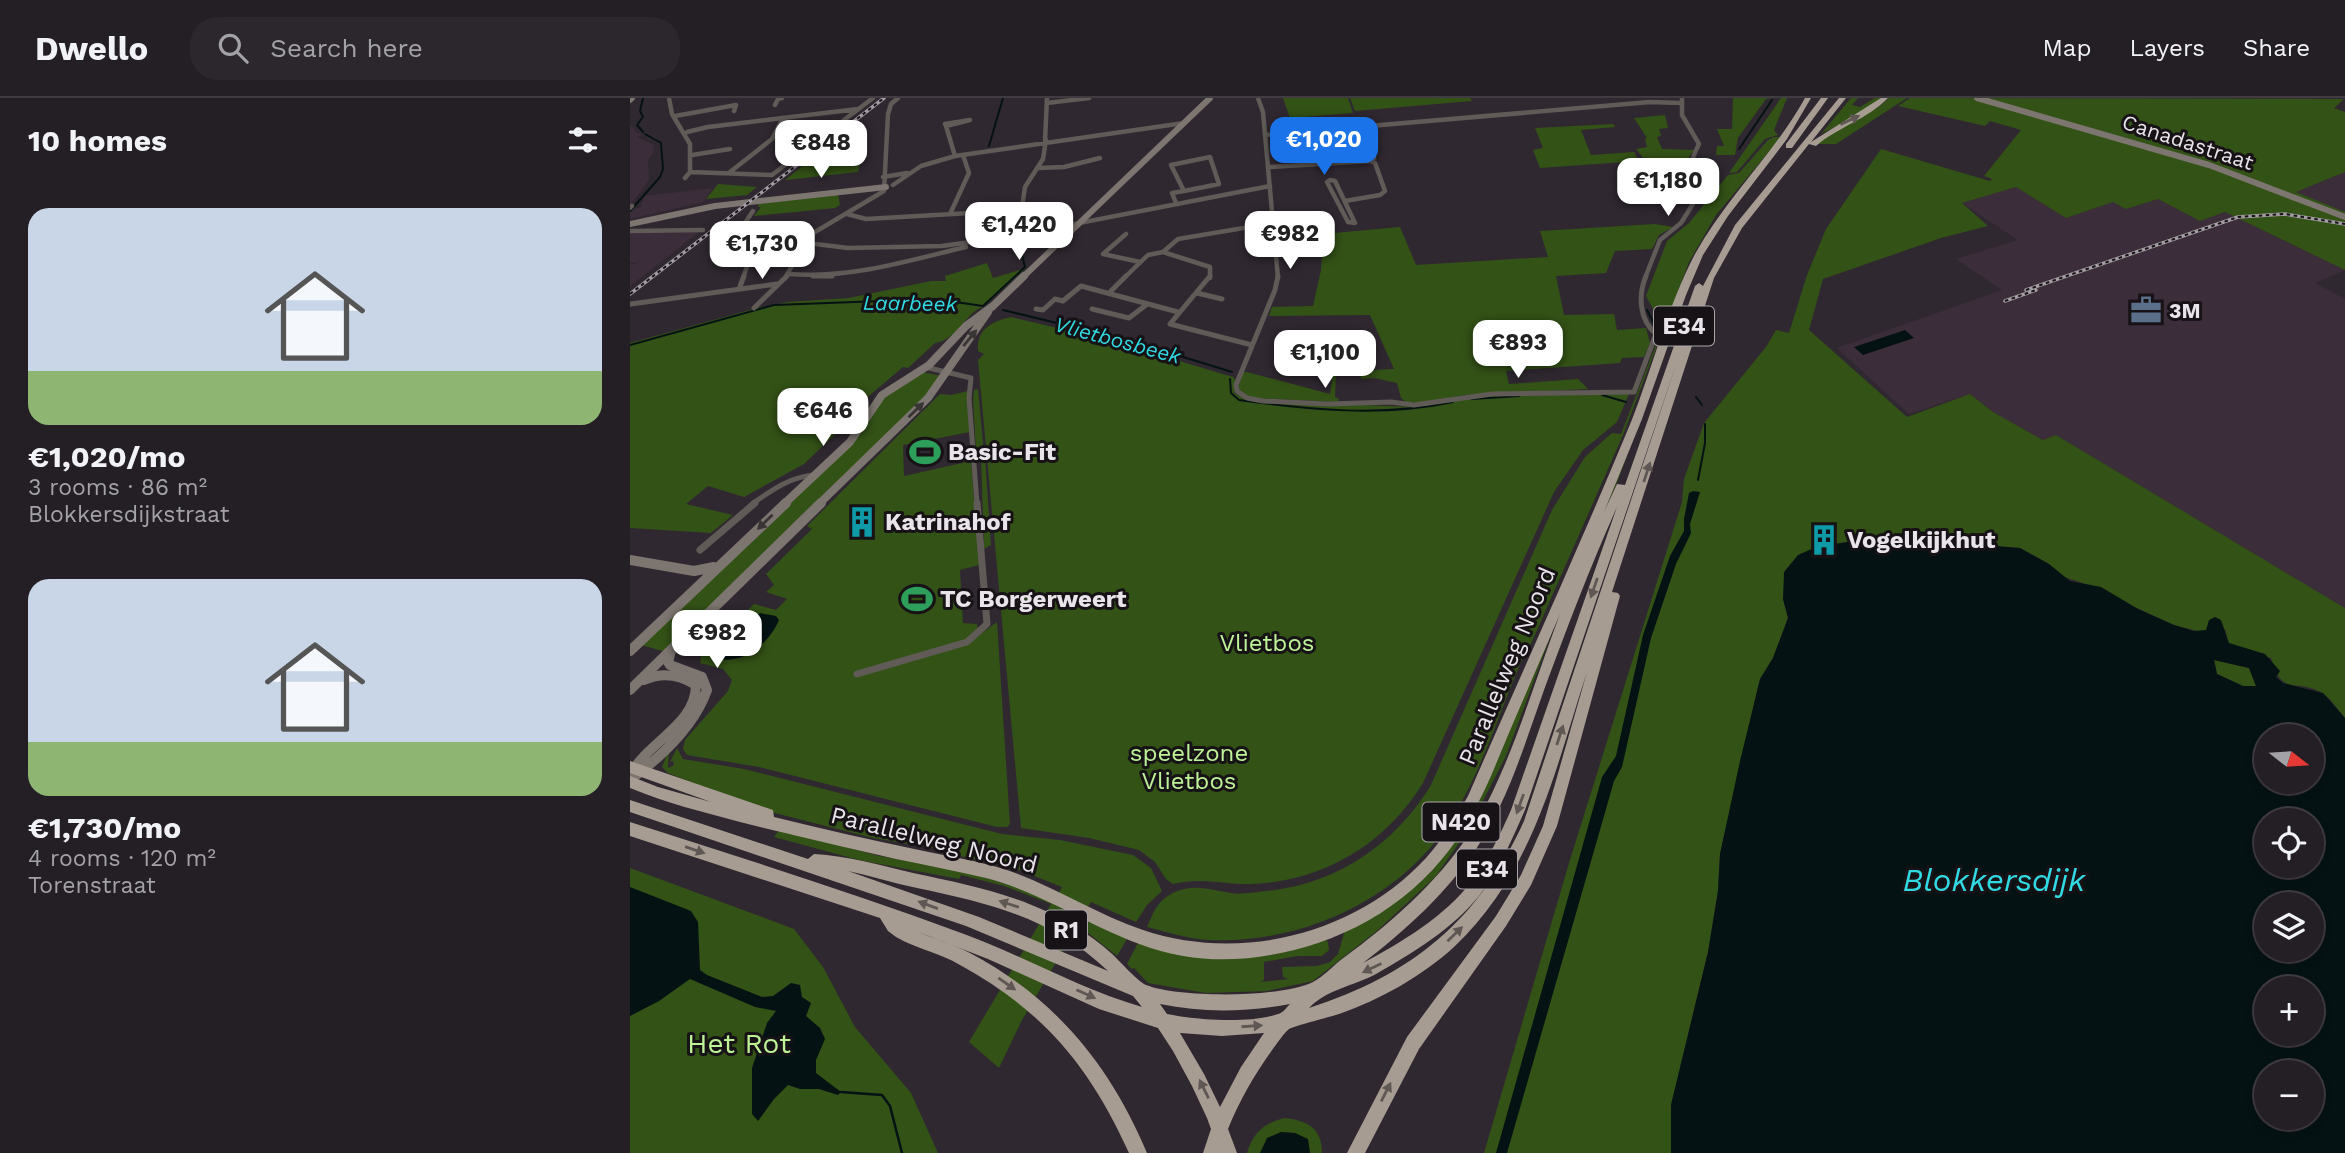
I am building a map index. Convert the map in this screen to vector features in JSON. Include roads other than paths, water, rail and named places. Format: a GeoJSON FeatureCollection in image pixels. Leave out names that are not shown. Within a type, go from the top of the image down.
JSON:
{"type":"FeatureCollection","features":[{"type":"Feature","properties":{"kind":"highway","name":"Parallelweg Noord"},"geometry":{"type":"LineString","coordinates":[[633,774],[778,818],[1006,870],[1068,893],[1124,922],[1170,939],[1205,944],[1266,940],[1320,927],[1363,908],[1414,870],[1435,848],[1466,800],[1633,417],[1676,296],[1693,257],[1716,221],[1778,144],[1807,98]]}},
{"type":"Feature","properties":{"kind":"highway"},"geometry":{"type":"LineString","coordinates":[[1825,98],[1774,166],[1776,174],[1825,134],[1869,111],[1885,98]]}},
{"type":"Feature","properties":{"kind":"highway","name":"E34"},"geometry":{"type":"LineString","coordinates":[[886,915],[966,942],[1125,1010],[1184,1025],[1224,1028],[1269,1024],[1325,1010],[1365,995],[1408,971],[1444,945],[1474,916],[1499,884],[1531,821],[1710,278],[1734,234],[1776,174],[1836,98]]}},
{"type":"Feature","properties":{"kind":"highway","name":"E34"},"geometry":{"type":"LineString","coordinates":[[796,861],[1003,932],[1118,983],[1163,997],[1231,1004],[1287,999],[1350,979],[1395,957],[1441,922],[1474,890],[1500,849],[1518,810],[1642,444],[1707,265],[1727,231],[1843,98]]}},
{"type":"Feature","properties":{"kind":"highway"},"geometry":{"type":"LineString","coordinates":[[1212,1153],[1217,1134],[1239,1085],[1270,1038],[1302,1003],[1420,904],[1455,865],[1482,826],[1504,778],[1586,564],[1642,444]]}},
{"type":"Feature","properties":{"kind":"highway"},"geometry":{"type":"LineString","coordinates":[[1356,1153],[1413,1044],[1501,921],[1526,880],[1550,826],[1605,630],[1626,537]]}},
{"type":"Feature","properties":{"kind":"highway","name":"R1"},"geometry":{"type":"LineString","coordinates":[[630,806],[796,861],[821,861],[982,895],[1036,913],[1073,935],[1127,978],[1168,1026],[1204,1090],[1228,1153]]}},
{"type":"Feature","properties":{"kind":"highway"},"geometry":{"type":"LineString","coordinates":[[630,829],[886,915],[896,929],[953,952],[988,971],[1049,1016],[1067,1033],[1106,1087],[1138,1153]]}},
{"type":"Feature","properties":{"kind":"main road"},"geometry":{"type":"LineString","coordinates":[[630,651],[857,435],[871,408],[882,395],[925,367],[966,326],[990,309],[1210,98]]}},
{"type":"Feature","properties":{"kind":"main road","name":"Canadastraat"},"geometry":{"type":"LineString","coordinates":[[1977,98],[2175,152],[2287,193],[2345,218]]}},
{"type":"Feature","properties":{"kind":"main road"},"geometry":{"type":"LineString","coordinates":[[630,224],[740,203],[890,186]]}},
{"type":"Feature","properties":{"kind":"main road"},"geometry":{"type":"LineString","coordinates":[[630,690],[924,402],[946,375],[990,309]]}},
{"type":"Feature","properties":{"kind":"main road"},"geometry":{"type":"LineString","coordinates":[[630,562],[652,561],[700,572],[729,557]]}},
{"type":"Feature","properties":{"kind":"main road"},"geometry":{"type":"LineString","coordinates":[[630,562],[692,578],[694,584],[685,598]]}},
{"type":"Feature","properties":{"kind":"main road"},"geometry":{"type":"LineString","coordinates":[[633,774],[699,711],[708,693],[707,684],[701,676],[673,667],[668,662],[672,650],[681,640]]}},
{"type":"Feature","properties":{"kind":"main road"},"geometry":{"type":"LineString","coordinates":[[630,690],[647,678],[662,673],[688,679],[698,688],[696,699],[688,710],[633,774]]}},
{"type":"Feature","properties":{"kind":"street"},"geometry":{"type":"LineString","coordinates":[[669,98],[668,102],[675,116],[687,132],[692,155],[688,171],[690,172]]}},
{"type":"Feature","properties":{"kind":"street"},"geometry":{"type":"LineString","coordinates":[[775,105],[779,98]]}},
{"type":"Feature","properties":{"kind":"street"},"geometry":{"type":"LineString","coordinates":[[690,172],[772,175],[873,98]]}},
{"type":"Feature","properties":{"kind":"street"},"geometry":{"type":"LineString","coordinates":[[890,186],[883,177],[888,114],[891,104],[898,98]]}},
{"type":"Feature","properties":{"kind":"street"},"geometry":{"type":"LineString","coordinates":[[1018,234],[1025,187],[1044,159],[1047,101],[1088,98]]}},
{"type":"Feature","properties":{"kind":"street"},"geometry":{"type":"LineString","coordinates":[[1258,98],[1263,109],[1265,135],[1269,167],[1277,283],[1236,388],[1242,396],[1263,401],[1328,404],[1391,402],[1414,405],[1492,394],[1634,392],[1656,334],[1650,330],[1640,302],[1640,291],[1663,236],[1681,223],[1701,191],[1693,178],[1690,161],[1699,144],[1686,125],[1681,100],[1265,135]]}},
{"type":"Feature","properties":{"kind":"street"},"geometry":{"type":"LineString","coordinates":[[675,116],[736,105],[734,111]]}},
{"type":"Feature","properties":{"kind":"street"},"geometry":{"type":"LineString","coordinates":[[687,132],[708,127],[858,109]]}},
{"type":"Feature","properties":{"kind":"street"},"geometry":{"type":"LineString","coordinates":[[729,172],[772,139],[783,118]]}},
{"type":"Feature","properties":{"kind":"street"},"geometry":{"type":"LineString","coordinates":[[970,120],[969,121],[946,126],[947,123],[970,120]]}},
{"type":"Feature","properties":{"kind":"street"},"geometry":{"type":"LineString","coordinates":[[774,240],[812,233],[881,195],[909,173],[927,164],[955,156],[1184,123]]}},
{"type":"Feature","properties":{"kind":"street"},"geometry":{"type":"LineString","coordinates":[[946,126],[955,156]]}},
{"type":"Feature","properties":{"kind":"street"},"geometry":{"type":"LineString","coordinates":[[1360,126],[1368,139],[1374,158],[1371,161]]}},
{"type":"Feature","properties":{"kind":"street"},"geometry":{"type":"LineString","coordinates":[[692,155],[730,149]]}},
{"type":"Feature","properties":{"kind":"street"},"geometry":{"type":"LineString","coordinates":[[950,214],[969,173],[962,155]]}},
{"type":"Feature","properties":{"kind":"street"},"geometry":{"type":"LineString","coordinates":[[1176,203],[1172,193],[1184,191],[1219,184],[1210,157],[1171,165],[1184,191]]}},
{"type":"Feature","properties":{"kind":"street"},"geometry":{"type":"LineString","coordinates":[[1038,168],[1064,167],[1092,160]]}},
{"type":"Feature","properties":{"kind":"street"},"geometry":{"type":"LineString","coordinates":[[1269,167],[1371,161],[1375,163],[1385,191],[1380,195],[1345,201]]}},
{"type":"Feature","properties":{"kind":"street"},"geometry":{"type":"LineString","coordinates":[[685,178],[690,172]]}},
{"type":"Feature","properties":{"kind":"street"},"geometry":{"type":"LineString","coordinates":[[883,177],[909,173]]}},
{"type":"Feature","properties":{"kind":"street"},"geometry":{"type":"LineString","coordinates":[[1328,180],[1335,181],[1345,201],[1356,220],[1353,223],[1348,222],[1328,180]]}},
{"type":"Feature","properties":{"kind":"street"},"geometry":{"type":"LineString","coordinates":[[717,232],[804,244],[911,248],[985,240],[1270,186]]}},
{"type":"Feature","properties":{"kind":"street"},"geometry":{"type":"LineString","coordinates":[[847,214],[866,219],[1022,210]]}},
{"type":"Feature","properties":{"kind":"street"},"geometry":{"type":"LineString","coordinates":[[737,235],[753,211]]}},
{"type":"Feature","properties":{"kind":"street"},"geometry":{"type":"LineString","coordinates":[[1111,291],[1148,255],[1163,252],[1182,237],[1274,223]]}},
{"type":"Feature","properties":{"kind":"street"},"geometry":{"type":"LineString","coordinates":[[1051,228],[1063,228],[1067,234]]}},
{"type":"Feature","properties":{"kind":"street"},"geometry":{"type":"LineString","coordinates":[[630,231],[703,230]]}},
{"type":"Feature","properties":{"kind":"street"},"geometry":{"type":"LineString","coordinates":[[754,308],[789,274],[812,233]]}},
{"type":"Feature","properties":{"kind":"street"},"geometry":{"type":"LineString","coordinates":[[1126,234],[1103,254],[1140,262]]}},
{"type":"Feature","properties":{"kind":"street"},"geometry":{"type":"LineString","coordinates":[[789,274],[823,277],[844,275],[909,258],[972,246]]}},
{"type":"Feature","properties":{"kind":"street"},"geometry":{"type":"LineString","coordinates":[[909,258],[911,248]]}},
{"type":"Feature","properties":{"kind":"street"},"geometry":{"type":"LineString","coordinates":[[1163,252],[1210,266],[1210,279],[1170,324],[1252,345]]}},
{"type":"Feature","properties":{"kind":"street"},"geometry":{"type":"LineString","coordinates":[[733,264],[765,261],[773,256]]}},
{"type":"Feature","properties":{"kind":"street"},"geometry":{"type":"LineString","coordinates":[[739,289],[748,264]]}},
{"type":"Feature","properties":{"kind":"street"},"geometry":{"type":"LineString","coordinates":[[631,304],[778,284]]}},
{"type":"Feature","properties":{"kind":"street"},"geometry":{"type":"LineString","coordinates":[[1036,309],[1043,310],[1055,299],[1063,301],[1081,286],[1111,291],[1132,301],[1178,312]]}},
{"type":"Feature","properties":{"kind":"street"},"geometry":{"type":"LineString","coordinates":[[1197,293],[1222,299]]}},
{"type":"Feature","properties":{"kind":"street"},"geometry":{"type":"LineString","coordinates":[[1092,309],[1129,318],[1146,305]]}},
{"type":"Feature","properties":{"kind":"street"},"geometry":{"type":"LineString","coordinates":[[857,674],[967,642],[987,624],[970,383],[926,371],[925,367]]}},
{"type":"Feature","properties":{"kind":"street"},"geometry":{"type":"LineString","coordinates":[[701,550],[761,498],[799,475],[816,475]]}},
{"type":"Feature","properties":{"kind":"water"},"geometry":{"type":"Polygon","coordinates":[[[1905,330],[1914,338],[1863,355],[1854,347],[1905,330]]]}},
{"type":"Feature","properties":{"kind":"water"},"geometry":{"type":"Polygon","coordinates":[[[1700,492],[1690,524],[1691,533],[1676,564],[1651,638],[1622,767],[1614,781],[1507,1153],[1496,1153],[1602,777],[1616,756],[1643,635],[1670,556],[1684,531],[1689,493],[1700,492]]]}},
{"type":"Feature","properties":{"kind":"water","name":"Blokkersdijk"},"geometry":{"type":"Polygon","coordinates":[[[1917,531],[1945,535],[1969,544],[2020,548],[2049,564],[2070,581],[2101,587],[2138,609],[2174,625],[2194,631],[2206,630],[2209,620],[2215,617],[2221,620],[2229,643],[2265,654],[2280,671],[2276,677],[2283,683],[2323,693],[2345,718],[2345,1153],[1671,1153],[1671,1105],[1708,952],[1718,891],[1720,854],[1760,679],[1773,658],[1788,618],[1783,599],[1784,572],[1798,555],[1816,547],[1917,531]],[[2214,660],[2217,674],[2243,686],[2256,686],[2249,668],[2214,660]]]}},
{"type":"Feature","properties":{"kind":"water"},"geometry":{"type":"Polygon","coordinates":[[[760,613],[776,616],[779,620],[762,645],[735,659],[716,658],[714,655],[721,642],[760,613]]]}},
{"type":"Feature","properties":{"kind":"water"},"geometry":{"type":"Polygon","coordinates":[[[630,887],[691,911],[698,922],[700,970],[707,975],[762,997],[773,996],[791,983],[800,985],[802,997],[811,1003],[806,1016],[820,1028],[825,1039],[816,1060],[816,1073],[841,1092],[838,1095],[819,1089],[800,1089],[788,1085],[758,1121],[752,1114],[752,1068],[767,1023],[776,1011],[755,1007],[690,979],[659,1001],[630,1016],[630,887]]]}},
{"type":"Feature","properties":{"kind":"water"},"geometry":{"type":"Polygon","coordinates":[[[1281,1132],[1295,1133],[1308,1139],[1310,1153],[1260,1153],[1267,1138],[1281,1132]]]}},
{"type":"Feature","properties":{"kind":"waterway"},"geometry":{"type":"LineString","coordinates":[[643,98],[640,111],[643,117],[637,125],[643,132]]}},
{"type":"Feature","properties":{"kind":"waterway","name":"Laarbeek"},"geometry":{"type":"LineString","coordinates":[[989,146],[1003,98]]}},
{"type":"Feature","properties":{"kind":"waterway"},"geometry":{"type":"LineString","coordinates":[[1739,149],[1772,100]]}},
{"type":"Feature","properties":{"kind":"waterway"},"geometry":{"type":"LineString","coordinates":[[630,211],[660,177],[663,169],[661,143],[645,134]]}},
{"type":"Feature","properties":{"kind":"waterway","name":"Laarbeek"},"geometry":{"type":"LineString","coordinates":[[630,345],[774,305],[935,299],[983,306],[1025,267],[1018,239]]}},
{"type":"Feature","properties":{"kind":"waterway","name":"Vlietbosbeek"},"geometry":{"type":"LineString","coordinates":[[1003,310],[1131,341],[1232,372]]}},
{"type":"Feature","properties":{"kind":"waterway"},"geometry":{"type":"LineString","coordinates":[[1647,310],[1655,326]]}},
{"type":"Feature","properties":{"kind":"waterway","name":"Vlietbosbeek"},"geometry":{"type":"LineString","coordinates":[[1230,379],[1231,393],[1239,400],[1292,407],[1373,411],[1453,402]]}},
{"type":"Feature","properties":{"kind":"waterway","name":"Vlietbosbeek"},"geometry":{"type":"LineString","coordinates":[[1602,395],[1626,402]]}},
{"type":"Feature","properties":{"kind":"waterway","name":"Vlietbosbeek"},"geometry":{"type":"LineString","coordinates":[[1472,399],[1519,396]]}},
{"type":"Feature","properties":{"kind":"waterway"},"geometry":{"type":"LineString","coordinates":[[1696,397],[1702,405]]}},
{"type":"Feature","properties":{"kind":"waterway","name":"Vlietbosbeek"},"geometry":{"type":"LineString","coordinates":[[1698,480],[1705,443],[1705,424]]}},
{"type":"Feature","properties":{"kind":"waterway"},"geometry":{"type":"LineString","coordinates":[[841,1092],[882,1095],[890,1106],[902,1153]]}},
{"type":"Feature","properties":{"kind":"railway"},"geometry":{"type":"LineString","coordinates":[[630,294],[884,98]]}},
{"type":"Feature","properties":{"kind":"railway"},"geometry":{"type":"LineString","coordinates":[[2026,290],[2238,217],[2285,214],[2345,224]]}},
{"type":"Feature","properties":{"kind":"railway"},"geometry":{"type":"LineString","coordinates":[[2005,301],[2036,290]]}},
{"type":"Feature","properties":{"kind":"place","name":"3M"},"geometry":{"type":"Point","coordinates":[2146,310]}},
{"type":"Feature","properties":{"kind":"place","name":"Basic-Fit"},"geometry":{"type":"Point","coordinates":[925,452]}},
{"type":"Feature","properties":{"kind":"place","name":"Katrinahof"},"geometry":{"type":"Point","coordinates":[862,522]}},
{"type":"Feature","properties":{"kind":"place","name":"Vogelkijkhut"},"geometry":{"type":"Point","coordinates":[1824,540]}},
{"type":"Feature","properties":{"kind":"place","name":"TC Borgerweert"},"geometry":{"type":"Point","coordinates":[917,599]}},
{"type":"Feature","properties":{"kind":"park label","name":"Vlietbos"},"geometry":{"type":"Point","coordinates":[1267,643]}},
{"type":"Feature","properties":{"kind":"park label","name":"speelzone Vlietbos"},"geometry":{"type":"Point","coordinates":[1189,767]}},
{"type":"Feature","properties":{"kind":"park label","name":"Het Rot"},"geometry":{"type":"Point","coordinates":[739,1043]}}]}
